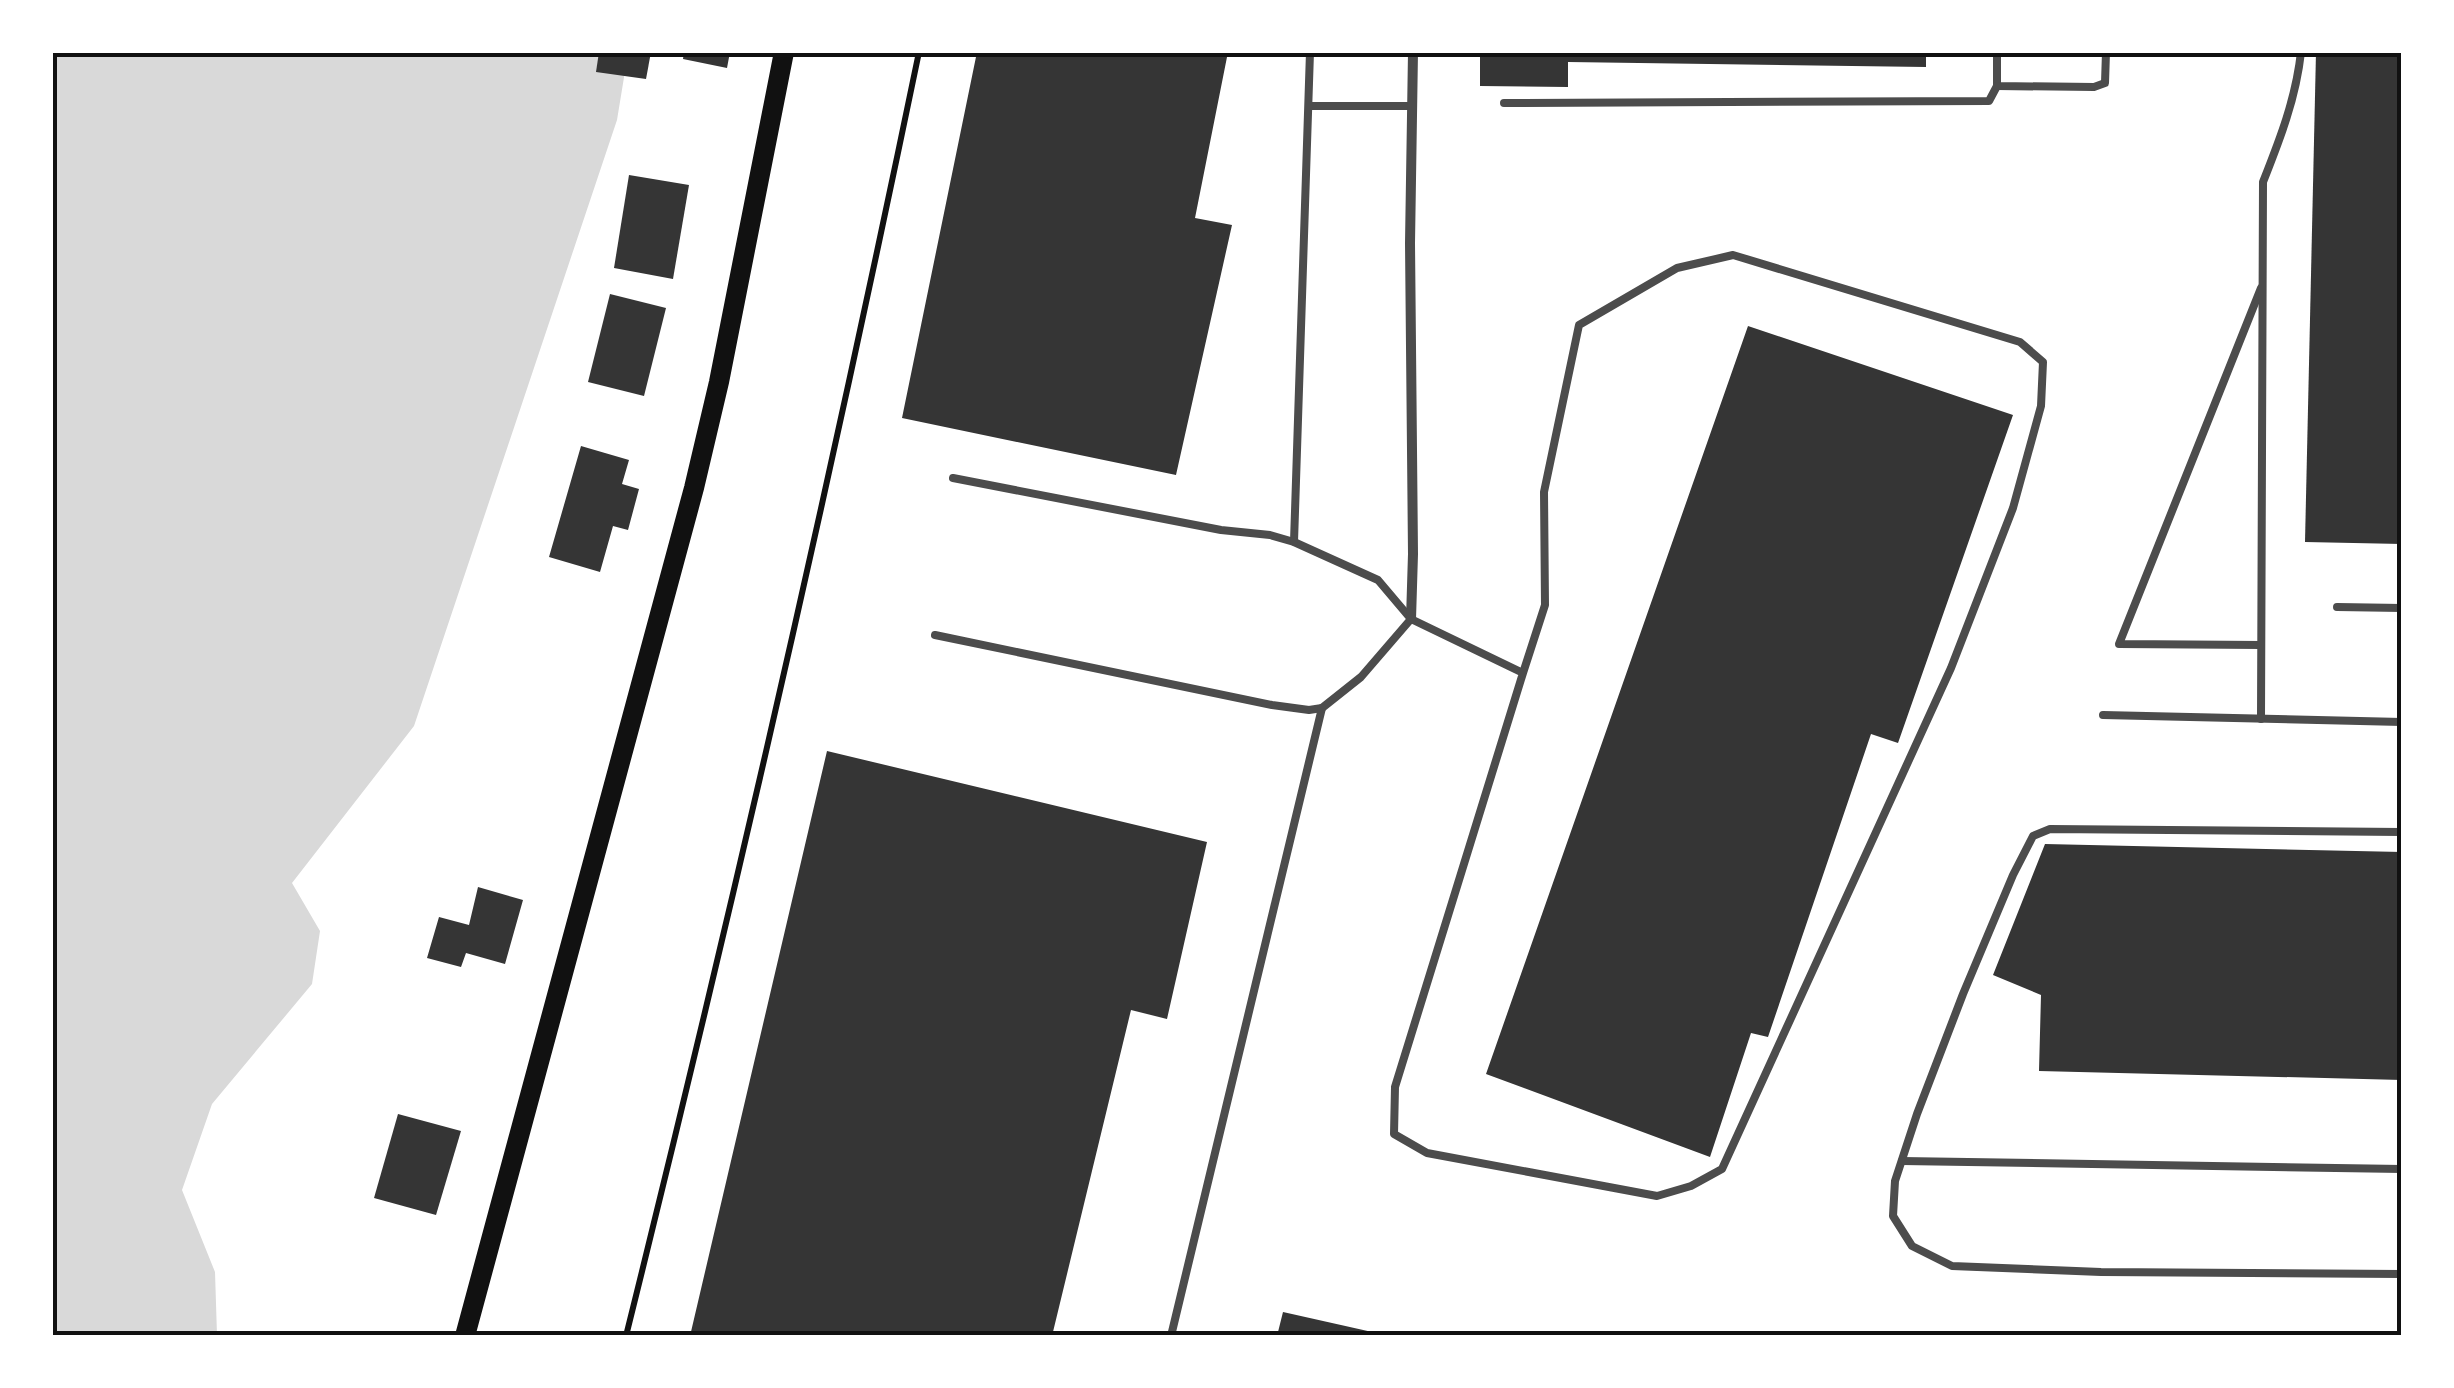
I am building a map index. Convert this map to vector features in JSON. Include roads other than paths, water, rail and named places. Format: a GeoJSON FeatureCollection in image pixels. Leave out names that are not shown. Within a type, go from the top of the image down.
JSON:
{"type":"FeatureCollection","features":[{"type":"Feature","properties":{"kind":"main road"},"geometry":{"type":"LineString","coordinates":[[464,1336],[694,488],[784,52]]}},
{"type":"Feature","properties":{"kind":"street"},"geometry":{"type":"LineString","coordinates":[[1411,619],[1413,52]]}},
{"type":"Feature","properties":{"kind":"lane"},"geometry":{"type":"LineString","coordinates":[[1294,542],[1310,52]]}},
{"type":"Feature","properties":{"kind":"lane"},"geometry":{"type":"LineString","coordinates":[[1504,103],[1988,101],[1996,86],[1997,52]]}},
{"type":"Feature","properties":{"kind":"lane"},"geometry":{"type":"LineString","coordinates":[[1996,86],[2094,87],[2105,83],[2106,52]]}},
{"type":"Feature","properties":{"kind":"lane"},"geometry":{"type":"LineString","coordinates":[[2260,719],[2264,182],[2298,81],[2301,52]]}},
{"type":"Feature","properties":{"kind":"lane"},"geometry":{"type":"LineString","coordinates":[[1309,106],[1412,106]]}},
{"type":"Feature","properties":{"kind":"lane"},"geometry":{"type":"LineString","coordinates":[[1732,256],[2020,342],[2043,362],[2041,406],[2013,508],[1951,668],[1722,1170],[1692,1186],[1657,1196],[1426,1153],[1394,1134],[1395,1087],[1522,673],[1545,605],[1544,492],[1579,325],[1678,268],[1732,256]]}},
{"type":"Feature","properties":{"kind":"lane"},"geometry":{"type":"LineString","coordinates":[[2260,645],[2118,644],[2263,283]]}},
{"type":"Feature","properties":{"kind":"lane"},"geometry":{"type":"LineString","coordinates":[[953,478],[1294,542],[1378,580],[1411,619],[1522,673]]}},
{"type":"Feature","properties":{"kind":"lane"},"geometry":{"type":"LineString","coordinates":[[2337,607],[2402,608]]}},
{"type":"Feature","properties":{"kind":"lane"},"geometry":{"type":"LineString","coordinates":[[935,634],[1309,710],[1322,708],[1361,677],[1411,619]]}},
{"type":"Feature","properties":{"kind":"lane"},"geometry":{"type":"LineString","coordinates":[[1171,1336],[1322,708]]}},
{"type":"Feature","properties":{"kind":"lane"},"geometry":{"type":"LineString","coordinates":[[2103,715],[2402,722]]}},
{"type":"Feature","properties":{"kind":"lane"},"geometry":{"type":"LineString","coordinates":[[2402,832],[2050,829],[2033,836],[2013,875],[1916,1114],[1895,1180],[1893,1216],[1912,1246],[1952,1266],[2101,1272],[2402,1274]]}},
{"type":"Feature","properties":{"kind":"lane"},"geometry":{"type":"LineString","coordinates":[[1902,1160],[2402,1169]]}}]}
